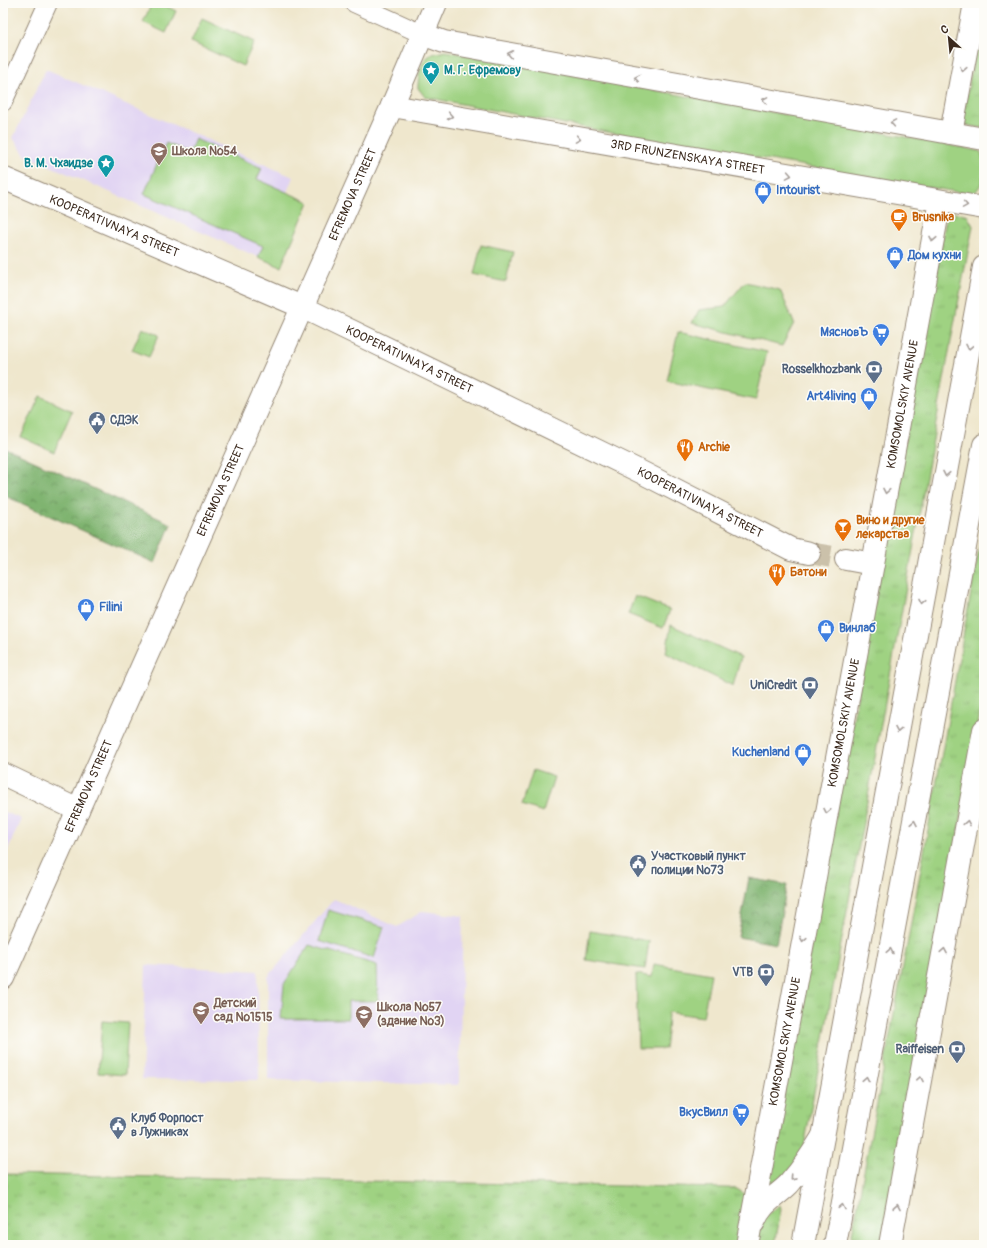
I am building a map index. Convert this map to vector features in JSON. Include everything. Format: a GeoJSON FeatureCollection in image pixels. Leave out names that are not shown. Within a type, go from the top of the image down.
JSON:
{"type":"FeatureCollection","features":[{"type":"Feature","properties":{"kind":"street"},"geometry":{"type":"LineString","coordinates":[[3,102],[48,3]]}},
{"type":"Feature","properties":{"kind":"street"},"geometry":{"type":"LineString","coordinates":[[354,3],[422,34],[444,42],[984,139]]}},
{"type":"Feature","properties":{"kind":"street","name":"EFREMOVA STREET"},"geometry":{"type":"LineString","coordinates":[[3,978],[392,106],[436,3]]}},
{"type":"Feature","properties":{"kind":"street"},"geometry":{"type":"LineString","coordinates":[[951,133],[975,3]]}},
{"type":"Feature","properties":{"kind":"street","name":"3RD FRUNZENSKAYA STREET"},"geometry":{"type":"LineString","coordinates":[[392,106],[984,208]]}},
{"type":"Feature","properties":{"kind":"street","name":"KOOPERATIVNAYA STREET"},"geometry":{"type":"LineString","coordinates":[[3,178],[302,307],[643,473],[791,549],[809,553]]}},
{"type":"Feature","properties":{"kind":"street","name":"KOMSOMOLSKIY AVENUE"},"geometry":{"type":"LineString","coordinates":[[748,1239],[940,201]]}},
{"type":"Feature","properties":{"kind":"street"},"geometry":{"type":"LineString","coordinates":[[803,1245],[984,267]]}},
{"type":"Feature","properties":{"kind":"street"},"geometry":{"type":"LineString","coordinates":[[835,1245],[984,445]]}},
{"type":"Feature","properties":{"kind":"street"},"geometry":{"type":"LineString","coordinates":[[846,559],[873,564]]}},
{"type":"Feature","properties":{"kind":"street"},"geometry":{"type":"LineString","coordinates":[[890,1245],[984,730]]}},
{"type":"Feature","properties":{"kind":"street"},"geometry":{"type":"LineString","coordinates":[[3,774],[78,810]]}},
{"type":"Feature","properties":{"kind":"street"},"geometry":{"type":"LineString","coordinates":[[748,1239],[757,1214],[767,1202],[787,1185],[805,1166],[824,1135]]}},
{"type":"Feature","properties":{"kind":"shaded area","name":"Школа №54"},"geometry":{"type":"Polygon","coordinates":[[[46,69],[293,177],[287,192],[309,202],[281,267],[25,155],[13,138],[46,69]]]}},
{"type":"Feature","properties":{"kind":"shaded area"},"geometry":{"type":"Polygon","coordinates":[[[3,811],[21,819],[3,861],[3,811]]]}},
{"type":"Feature","properties":{"kind":"shaded area","name":"Школа №57 (здание №3)"},"geometry":{"type":"Polygon","coordinates":[[[334,899],[397,927],[423,911],[463,916],[459,1085],[268,1080],[268,977],[334,899]]]}},
{"type":"Feature","properties":{"kind":"shaded area","name":"Детский сад №1515"},"geometry":{"type":"Polygon","coordinates":[[[146,965],[258,971],[259,1080],[142,1079],[146,965]]]}},
{"type":"Feature","properties":{"kind":"green space"},"geometry":{"type":"Polygon","coordinates":[[[152,3],[160,3],[176,11],[166,33],[143,22],[152,3]]]}},
{"type":"Feature","properties":{"kind":"green space"},"geometry":{"type":"Polygon","coordinates":[[[984,3],[984,128],[982,128],[966,125],[963,116],[984,3]]]}},
{"type":"Feature","properties":{"kind":"green space"},"geometry":{"type":"Polygon","coordinates":[[[202,18],[254,42],[243,66],[191,42],[202,18]]]}},
{"type":"Feature","properties":{"kind":"green space"},"geometry":{"type":"Polygon","coordinates":[[[445,51],[980,151],[984,160],[982,182],[976,191],[969,194],[607,132],[425,97],[418,88],[418,78],[422,64],[432,54],[445,51]]]}},
{"type":"Feature","properties":{"kind":"green space"},"geometry":{"type":"Polygon","coordinates":[[[195,139],[262,168],[257,179],[309,202],[281,267],[258,257],[263,246],[144,194],[166,143],[189,153],[195,139]]]}},
{"type":"Feature","properties":{"kind":"green space"},"geometry":{"type":"Polygon","coordinates":[[[952,212],[967,215],[973,226],[802,1158],[765,1194],[947,214],[952,212]]]}},
{"type":"Feature","properties":{"kind":"green space"},"geometry":{"type":"Polygon","coordinates":[[[481,245],[513,252],[506,282],[474,275],[481,245]]]}},
{"type":"Feature","properties":{"kind":"green space"},"geometry":{"type":"Polygon","coordinates":[[[745,282],[780,290],[794,323],[782,346],[692,323],[699,310],[724,307],[745,282]]]}},
{"type":"Feature","properties":{"kind":"green space"},"geometry":{"type":"Polygon","coordinates":[[[142,328],[159,335],[149,357],[132,350],[142,328]]]}},
{"type":"Feature","properties":{"kind":"green space"},"geometry":{"type":"Polygon","coordinates":[[[678,332],[767,352],[756,400],[667,381],[678,332]]]}},
{"type":"Feature","properties":{"kind":"green space"},"geometry":{"type":"Polygon","coordinates":[[[40,396],[72,411],[54,452],[21,437],[40,396]]]}},
{"type":"Feature","properties":{"kind":"green space"},"geometry":{"type":"Polygon","coordinates":[[[3,447],[171,524],[155,563],[3,495],[3,447]]]}},
{"type":"Feature","properties":{"kind":"green space"},"geometry":{"type":"Polygon","coordinates":[[[984,521],[984,691],[883,1245],[850,1245],[908,940],[984,521]]]}},
{"type":"Feature","properties":{"kind":"green space"},"geometry":{"type":"Polygon","coordinates":[[[635,596],[670,610],[663,628],[628,614],[635,596]]]}},
{"type":"Feature","properties":{"kind":"green space"},"geometry":{"type":"Polygon","coordinates":[[[671,625],[741,657],[733,686],[666,653],[671,625]]]}},
{"type":"Feature","properties":{"kind":"green space"},"geometry":{"type":"Polygon","coordinates":[[[533,770],[554,777],[543,812],[522,805],[533,770]]]}},
{"type":"Feature","properties":{"kind":"green space"},"geometry":{"type":"Polygon","coordinates":[[[749,878],[787,885],[776,944],[738,937],[749,878]]]}},
{"type":"Feature","properties":{"kind":"green space"},"geometry":{"type":"Polygon","coordinates":[[[328,910],[384,927],[374,958],[319,941],[328,910]]]}},
{"type":"Feature","properties":{"kind":"green space"},"geometry":{"type":"Polygon","coordinates":[[[590,931],[649,941],[645,969],[586,960],[590,931]]]}},
{"type":"Feature","properties":{"kind":"green space"},"geometry":{"type":"Polygon","coordinates":[[[309,945],[377,965],[378,1001],[348,1001],[348,1019],[281,1019],[284,984],[309,945]]]}},
{"type":"Feature","properties":{"kind":"green space"},"geometry":{"type":"Polygon","coordinates":[[[654,964],[711,974],[703,1017],[668,1012],[665,1049],[638,1049],[636,974],[652,977],[654,964]]]}},
{"type":"Feature","properties":{"kind":"green space"},"geometry":{"type":"Polygon","coordinates":[[[102,1021],[128,1023],[125,1075],[98,1073],[102,1021]]]}},
{"type":"Feature","properties":{"kind":"green space"},"geometry":{"type":"Polygon","coordinates":[[[3,1174],[728,1188],[737,1189],[746,1195],[742,1245],[3,1245],[3,1174]]]}},
{"type":"Feature","properties":{"kind":"green space"},"geometry":{"type":"Polygon","coordinates":[[[780,1205],[781,1209],[775,1245],[756,1245],[764,1217],[780,1205]]]}},
{"type":"Feature","properties":{"kind":"tunnel"},"geometry":{"type":"LineString","coordinates":[[809,553],[846,559]]}},
{"type":"Feature","properties":{"kind":"place","name":"М. Г. Ефремову"},"geometry":{"type":"Point","coordinates":[431,85]}},
{"type":"Feature","properties":{"kind":"place","name":"Школа №54"},"geometry":{"type":"Point","coordinates":[159,166]}},
{"type":"Feature","properties":{"kind":"place","name":"В. М. Чхаидзе"},"geometry":{"type":"Point","coordinates":[106,178]}},
{"type":"Feature","properties":{"kind":"place","name":"Intourist"},"geometry":{"type":"Point","coordinates":[763,205]}},
{"type":"Feature","properties":{"kind":"place","name":"Brusnika"},"geometry":{"type":"Point","coordinates":[899,232]}},
{"type":"Feature","properties":{"kind":"place","name":"Дом кухни"},"geometry":{"type":"Point","coordinates":[895,270]}},
{"type":"Feature","properties":{"kind":"place","name":"МясновЪ"},"geometry":{"type":"Point","coordinates":[881,347]}},
{"type":"Feature","properties":{"kind":"place","name":"Rosselkhozbank"},"geometry":{"type":"Point","coordinates":[874,384]}},
{"type":"Feature","properties":{"kind":"place","name":"Art4living"},"geometry":{"type":"Point","coordinates":[869,411]}},
{"type":"Feature","properties":{"kind":"place","name":"СДЭК"},"geometry":{"type":"Point","coordinates":[97,435]}},
{"type":"Feature","properties":{"kind":"place","name":"Archie"},"geometry":{"type":"Point","coordinates":[685,462]}},
{"type":"Feature","properties":{"kind":"place","name":"Вино и другие лекарства"},"geometry":{"type":"Point","coordinates":[843,542]}},
{"type":"Feature","properties":{"kind":"place","name":"Батони"},"geometry":{"type":"Point","coordinates":[777,587]}},
{"type":"Feature","properties":{"kind":"place","name":"Filini"},"geometry":{"type":"Point","coordinates":[86,622]}},
{"type":"Feature","properties":{"kind":"place","name":"Винлаб"},"geometry":{"type":"Point","coordinates":[826,643]}},
{"type":"Feature","properties":{"kind":"place","name":"UniCredit"},"geometry":{"type":"Point","coordinates":[810,700]}},
{"type":"Feature","properties":{"kind":"place","name":"Kuchenland"},"geometry":{"type":"Point","coordinates":[803,767]}},
{"type":"Feature","properties":{"kind":"place","name":"Участковый пункт полиции №73"},"geometry":{"type":"Point","coordinates":[638,878]}},
{"type":"Feature","properties":{"kind":"place","name":"VTB"},"geometry":{"type":"Point","coordinates":[766,987]}},
{"type":"Feature","properties":{"kind":"place","name":"Детский сад №1515"},"geometry":{"type":"Point","coordinates":[201,1025]}},
{"type":"Feature","properties":{"kind":"place","name":"Школа №57 (здание №3)"},"geometry":{"type":"Point","coordinates":[364,1029]}},
{"type":"Feature","properties":{"kind":"place","name":"Raiffeisen"},"geometry":{"type":"Point","coordinates":[957,1064]}},
{"type":"Feature","properties":{"kind":"place","name":"ВкусВилл"},"geometry":{"type":"Point","coordinates":[741,1127]}},
{"type":"Feature","properties":{"kind":"place","name":"Клуб Форпост в Лужниках"},"geometry":{"type":"Point","coordinates":[118,1140]}}]}
